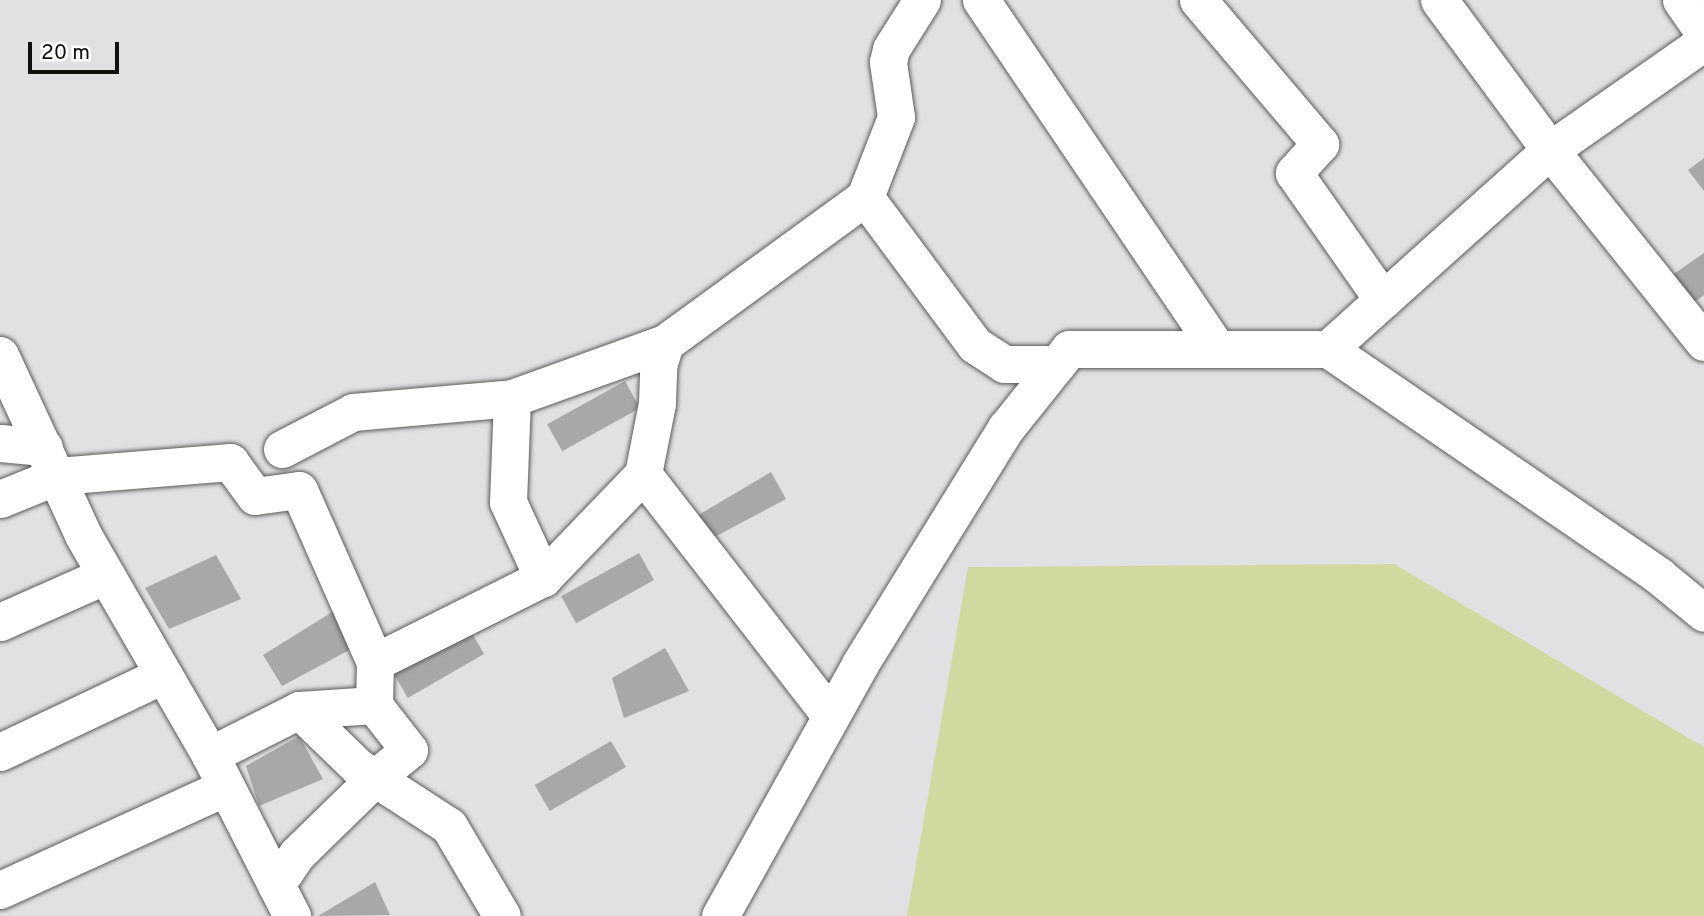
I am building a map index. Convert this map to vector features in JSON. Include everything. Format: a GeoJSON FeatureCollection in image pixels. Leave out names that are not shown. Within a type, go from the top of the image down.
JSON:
{"type":"FeatureCollection","features":[{"type":"Feature","properties":{"kind":"street"},"geometry":{"type":"LineString","coordinates":[[0,443],[50,461],[230,461],[246,445],[282,449],[353,412],[512,398],[665,343],[865,197],[896,117],[888,62],[891,49],[922,0]]}},
{"type":"Feature","properties":{"kind":"street"},"geometry":{"type":"LineString","coordinates":[[981,0],[1217,349]]}},
{"type":"Feature","properties":{"kind":"street"},"geometry":{"type":"LineString","coordinates":[[1198,0],[1320,144],[1294,173],[1383,300]]}},
{"type":"Feature","properties":{"kind":"street"},"geometry":{"type":"LineString","coordinates":[[1439,0],[1550,150],[1704,342]]}},
{"type":"Feature","properties":{"kind":"street"},"geometry":{"type":"LineString","coordinates":[[1681,0],[1704,33]]}},
{"type":"Feature","properties":{"kind":"street"},"geometry":{"type":"LineString","coordinates":[[1328,349],[1550,150],[1704,42]]}},
{"type":"Feature","properties":{"kind":"street"},"geometry":{"type":"LineString","coordinates":[[865,197],[975,345],[1004,364],[1057,364]]}},
{"type":"Feature","properties":{"kind":"street"},"geometry":{"type":"LineString","coordinates":[[375,662],[544,578],[643,474],[657,403],[658,366],[665,343]]}},
{"type":"Feature","properties":{"kind":"street"},"geometry":{"type":"LineString","coordinates":[[720,916],[831,716],[1006,428],[1069,349],[1328,349],[1659,576],[1704,613]]}},
{"type":"Feature","properties":{"kind":"street"},"geometry":{"type":"LineString","coordinates":[[0,355],[83,535],[210,755],[284,901]]}},
{"type":"Feature","properties":{"kind":"street"},"geometry":{"type":"LineString","coordinates":[[512,398],[508,502],[544,578]]}},
{"type":"Feature","properties":{"kind":"street"},"geometry":{"type":"LineString","coordinates":[[282,449],[375,662],[374,705],[410,750],[375,778],[298,855],[284,901]]}},
{"type":"Feature","properties":{"kind":"street"},"geometry":{"type":"LineString","coordinates":[[0,499],[50,461]]}},
{"type":"Feature","properties":{"kind":"street"},"geometry":{"type":"LineString","coordinates":[[230,461],[255,496],[299,490]]}},
{"type":"Feature","properties":{"kind":"street"},"geometry":{"type":"LineString","coordinates":[[643,474],[831,716]]}},
{"type":"Feature","properties":{"kind":"street"},"geometry":{"type":"LineString","coordinates":[[0,622],[106,575]]}},
{"type":"Feature","properties":{"kind":"street"},"geometry":{"type":"LineString","coordinates":[[0,752],[163,675]]}},
{"type":"Feature","properties":{"kind":"street"},"geometry":{"type":"LineString","coordinates":[[210,755],[299,709],[374,705]]}},
{"type":"Feature","properties":{"kind":"street"},"geometry":{"type":"LineString","coordinates":[[299,709],[358,767],[449,826],[502,916]]}},
{"type":"Feature","properties":{"kind":"street"},"geometry":{"type":"LineString","coordinates":[[0,890],[226,787]]}},
{"type":"Feature","properties":{"kind":"green space"},"geometry":{"type":"Polygon","coordinates":[[[1394,564],[1704,747],[1704,916],[907,916],[968,567],[1394,564]]]}},
{"type":"Feature","properties":{"kind":"building"},"geometry":{"type":"Polygon","coordinates":[[[1704,158],[1704,191],[1688,170],[1704,158]]]}},
{"type":"Feature","properties":{"kind":"building"},"geometry":{"type":"Polygon","coordinates":[[[1704,253],[1704,295],[1684,311],[1662,282],[1704,253]]]}},
{"type":"Feature","properties":{"kind":"building"},"geometry":{"type":"Polygon","coordinates":[[[625,381],[640,408],[562,451],[547,424],[625,381]]]}},
{"type":"Feature","properties":{"kind":"building"},"geometry":{"type":"Polygon","coordinates":[[[771,472],[786,499],[707,541],[695,517],[771,472]]]}},
{"type":"Feature","properties":{"kind":"building"},"geometry":{"type":"Polygon","coordinates":[[[639,553],[654,580],[576,623],[561,596],[639,553]]]}},
{"type":"Feature","properties":{"kind":"building"},"geometry":{"type":"Polygon","coordinates":[[[216,555],[241,599],[169,629],[145,588],[216,555]]]}},
{"type":"Feature","properties":{"kind":"building"},"geometry":{"type":"Polygon","coordinates":[[[337,609],[355,647],[282,686],[263,655],[337,609]]]}},
{"type":"Feature","properties":{"kind":"building"},"geometry":{"type":"Polygon","coordinates":[[[469,628],[484,654],[408,698],[393,672],[469,628]]]}},
{"type":"Feature","properties":{"kind":"building"},"geometry":{"type":"Polygon","coordinates":[[[665,648],[689,691],[624,718],[612,678],[665,648]]]}},
{"type":"Feature","properties":{"kind":"building"},"geometry":{"type":"Polygon","coordinates":[[[299,736],[323,779],[259,806],[246,766],[299,736]]]}},
{"type":"Feature","properties":{"kind":"building"},"geometry":{"type":"Polygon","coordinates":[[[611,741],[626,767],[550,811],[535,785],[611,741]]]}},
{"type":"Feature","properties":{"kind":"building"},"geometry":{"type":"Polygon","coordinates":[[[375,882],[390,915],[318,916],[375,882]]]}}]}
